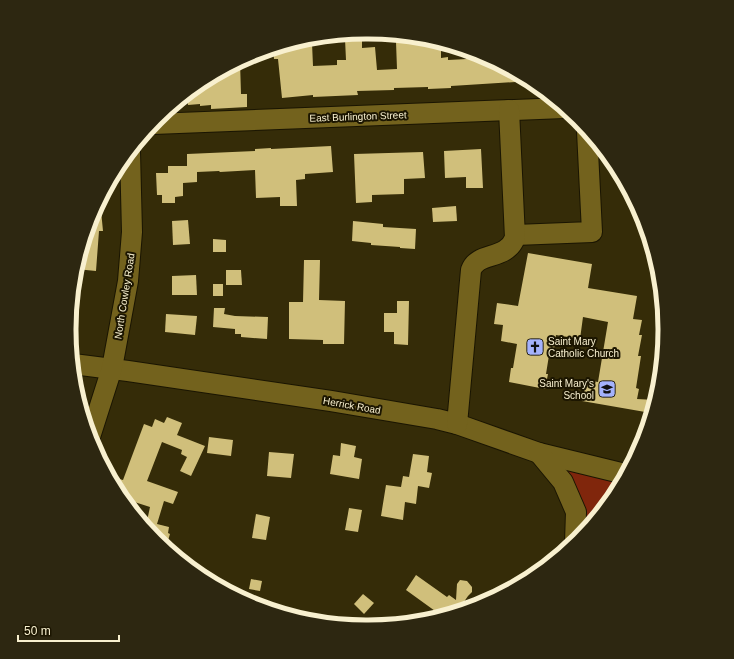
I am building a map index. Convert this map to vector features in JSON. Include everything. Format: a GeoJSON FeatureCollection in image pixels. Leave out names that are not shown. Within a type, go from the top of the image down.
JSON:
{"type":"FeatureCollection","features":[{"type":"Feature","properties":{"kind":"street","name":"East Burlington Street"},"geometry":{"type":"LineString","coordinates":[[162,124],[556,108]]}},
{"type":"Feature","properties":{"kind":"street"},"geometry":{"type":"LineString","coordinates":[[458,424],[473,266],[478,260],[506,250],[513,243],[515,235],[509,110]]}},
{"type":"Feature","properties":{"kind":"street"},"geometry":{"type":"LineString","coordinates":[[515,235],[592,232],[587,141]]}},
{"type":"Feature","properties":{"kind":"street","name":"North Cowley Road"},"geometry":{"type":"LineString","coordinates":[[93,426],[112,368],[128,281],[132,232],[130,161]]}},
{"type":"Feature","properties":{"kind":"street","name":"Herrick Road"},"geometry":{"type":"LineString","coordinates":[[79,365],[112,368],[331,401],[437,419],[458,424],[539,453],[620,473]]}},
{"type":"Feature","properties":{"kind":"street"},"geometry":{"type":"LineString","coordinates":[[539,453],[563,482],[576,512],[575,531]]}},
{"type":"Feature","properties":{"kind":"shaded area"},"geometry":{"type":"Polygon","coordinates":[[[567,471],[615,481],[586,520],[583,505],[578,492],[567,471]]]}},
{"type":"Feature","properties":{"kind":"building"},"geometry":{"type":"Polygon","coordinates":[[[362,39],[362,48],[375,47],[377,70],[397,69],[396,42],[408,42],[441,49],[441,58],[448,57],[448,60],[472,59],[518,82],[451,86],[451,88],[394,88],[394,90],[357,91],[358,95],[313,97],[313,95],[282,98],[278,59],[274,59],[274,54],[312,45],[313,66],[337,65],[337,60],[346,60],[345,40],[362,39]]]}},
{"type":"Feature","properties":{"kind":"building"},"geometry":{"type":"Polygon","coordinates":[[[240,68],[241,94],[247,94],[247,107],[211,109],[211,105],[188,105],[188,101],[190,99],[222,78],[240,68]]]}},
{"type":"Feature","properties":{"kind":"building"},"geometry":{"type":"Polygon","coordinates":[[[331,146],[333,172],[305,174],[305,179],[296,180],[297,206],[280,206],[280,197],[256,198],[255,170],[197,172],[197,182],[183,183],[183,196],[175,197],[175,203],[162,203],[162,195],[157,195],[156,173],[168,173],[168,166],[187,166],[187,154],[255,151],[255,149],[271,148],[331,146]]]}},
{"type":"Feature","properties":{"kind":"building"},"geometry":{"type":"Polygon","coordinates":[[[481,149],[483,188],[466,188],[466,177],[445,178],[444,151],[481,149]]]}},
{"type":"Feature","properties":{"kind":"building"},"geometry":{"type":"Polygon","coordinates":[[[423,152],[425,178],[404,179],[404,194],[372,195],[372,202],[356,203],[354,154],[423,152]]]}},
{"type":"Feature","properties":{"kind":"building"},"geometry":{"type":"Polygon","coordinates":[[[456,206],[457,221],[433,222],[432,208],[456,206]]]}},
{"type":"Feature","properties":{"kind":"building"},"geometry":{"type":"Polygon","coordinates":[[[101,213],[103,231],[99,231],[96,271],[83,270],[86,254],[101,213]]]}},
{"type":"Feature","properties":{"kind":"building"},"geometry":{"type":"Polygon","coordinates":[[[188,220],[190,244],[173,245],[172,221],[188,220]]]}},
{"type":"Feature","properties":{"kind":"building"},"geometry":{"type":"Polygon","coordinates":[[[353,221],[383,224],[383,227],[416,229],[415,249],[371,245],[371,243],[352,241],[353,221]]]}},
{"type":"Feature","properties":{"kind":"building"},"geometry":{"type":"Polygon","coordinates":[[[213,239],[226,240],[226,252],[213,252],[213,239]]]}},
{"type":"Feature","properties":{"kind":"building"},"geometry":{"type":"Polygon","coordinates":[[[528,253],[592,264],[588,288],[637,296],[633,319],[642,320],[639,335],[642,335],[638,356],[641,356],[636,388],[639,389],[637,399],[649,400],[646,412],[582,401],[586,380],[598,382],[608,322],[583,317],[580,339],[556,335],[554,349],[550,349],[545,389],[509,382],[517,344],[501,341],[503,325],[494,324],[497,303],[518,306],[528,253]]]}},
{"type":"Feature","properties":{"kind":"building"},"geometry":{"type":"Polygon","coordinates":[[[304,260],[320,260],[319,300],[345,301],[344,344],[323,344],[323,340],[289,339],[289,302],[303,302],[304,260]]]}},
{"type":"Feature","properties":{"kind":"building"},"geometry":{"type":"Polygon","coordinates":[[[226,270],[241,270],[242,285],[226,285],[226,270]]]}},
{"type":"Feature","properties":{"kind":"building"},"geometry":{"type":"Polygon","coordinates":[[[196,275],[197,295],[172,295],[172,276],[196,275]]]}},
{"type":"Feature","properties":{"kind":"building"},"geometry":{"type":"Polygon","coordinates":[[[213,284],[223,284],[223,296],[213,296],[213,284]]]}},
{"type":"Feature","properties":{"kind":"building"},"geometry":{"type":"Polygon","coordinates":[[[397,301],[409,301],[408,345],[394,344],[394,332],[384,332],[384,313],[397,313],[397,301]]]}},
{"type":"Feature","properties":{"kind":"building"},"geometry":{"type":"Polygon","coordinates":[[[214,308],[225,308],[224,314],[235,316],[268,317],[267,339],[241,337],[241,334],[235,334],[235,329],[213,327],[214,308]]]}},
{"type":"Feature","properties":{"kind":"building"},"geometry":{"type":"Polygon","coordinates":[[[166,314],[197,316],[195,335],[165,332],[166,314]]]}},
{"type":"Feature","properties":{"kind":"building"},"geometry":{"type":"Polygon","coordinates":[[[167,417],[182,423],[177,435],[205,446],[191,476],[180,471],[187,457],[181,454],[182,450],[162,442],[147,481],[178,492],[173,504],[164,501],[157,524],[169,527],[168,533],[170,534],[168,541],[147,519],[150,507],[134,502],[119,481],[119,479],[123,480],[144,424],[152,427],[155,419],[164,423],[167,417]]]}},
{"type":"Feature","properties":{"kind":"building"},"geometry":{"type":"Polygon","coordinates":[[[209,437],[233,440],[231,456],[207,453],[209,437]]]}},
{"type":"Feature","properties":{"kind":"building"},"geometry":{"type":"Polygon","coordinates":[[[341,443],[356,446],[354,457],[362,459],[359,479],[330,474],[333,455],[340,456],[341,443]]]}},
{"type":"Feature","properties":{"kind":"building"},"geometry":{"type":"Polygon","coordinates":[[[269,452],[294,454],[291,478],[267,476],[269,452]]]}},
{"type":"Feature","properties":{"kind":"building"},"geometry":{"type":"Polygon","coordinates":[[[413,454],[429,456],[427,472],[432,473],[429,488],[418,486],[416,504],[405,502],[403,520],[381,516],[386,485],[401,487],[403,476],[409,477],[413,454]]]}},
{"type":"Feature","properties":{"kind":"building"},"geometry":{"type":"Polygon","coordinates":[[[349,508],[362,510],[358,532],[345,530],[349,508]]]}},
{"type":"Feature","properties":{"kind":"building"},"geometry":{"type":"Polygon","coordinates":[[[256,514],[270,517],[266,540],[252,538],[256,514]]]}},
{"type":"Feature","properties":{"kind":"building"},"geometry":{"type":"Polygon","coordinates":[[[416,575],[447,597],[449,595],[456,600],[457,584],[460,580],[467,581],[472,587],[472,592],[462,604],[436,611],[406,590],[416,575]]]}},
{"type":"Feature","properties":{"kind":"building"},"geometry":{"type":"Polygon","coordinates":[[[251,579],[262,581],[260,591],[249,589],[251,579]]]}},
{"type":"Feature","properties":{"kind":"building"},"geometry":{"type":"Polygon","coordinates":[[[363,594],[374,603],[364,614],[354,604],[363,594]]]}},
{"type":"Feature","properties":{"kind":"place","name":"Saint Mary Catholic Church"},"geometry":{"type":"Point","coordinates":[535,347]}},
{"type":"Feature","properties":{"kind":"place","name":"Saint Mary's School"},"geometry":{"type":"Point","coordinates":[607,389]}}]}
